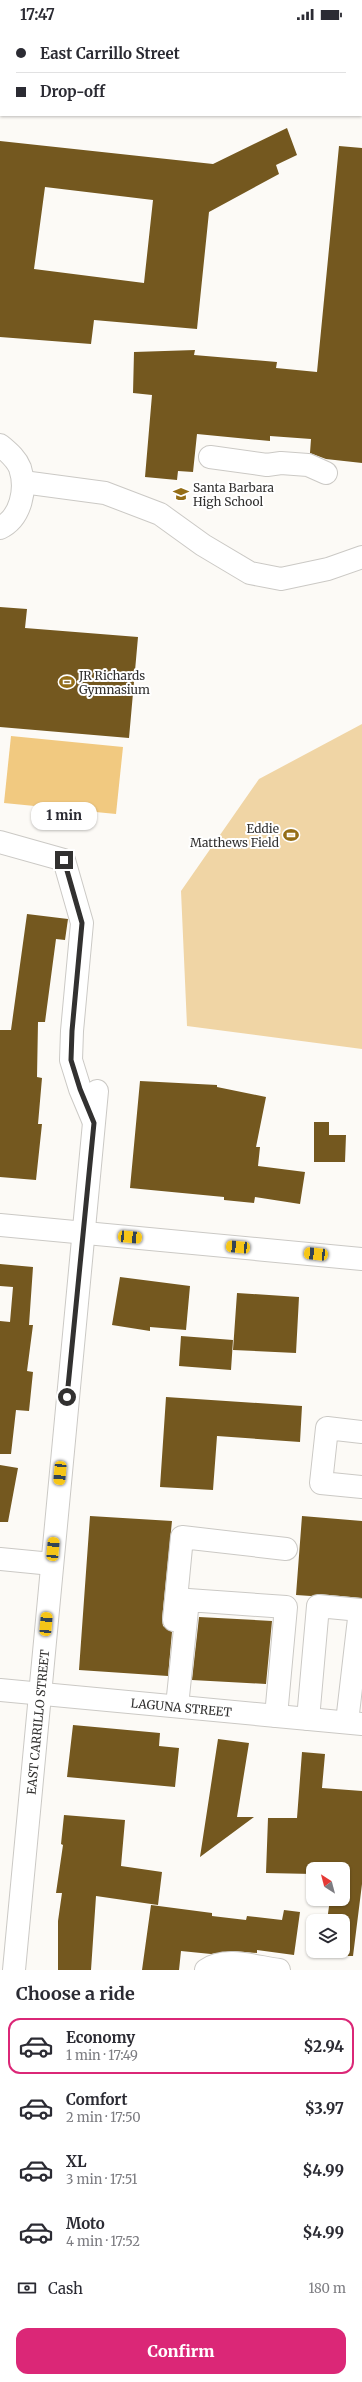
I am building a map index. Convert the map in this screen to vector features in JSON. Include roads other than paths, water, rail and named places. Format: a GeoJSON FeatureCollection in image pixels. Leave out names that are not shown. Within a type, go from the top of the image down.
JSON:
{"type":"FeatureCollection","features":[{"type":"Feature","properties":{"kind":"street"},"geometry":{"type":"LineString","coordinates":[[0,445],[11,454],[20,467],[23,482],[22,499],[15,514],[0,528]]}},
{"type":"Feature","properties":{"kind":"street"},"geometry":{"type":"LineString","coordinates":[[210,457],[267,466],[281,463],[308,465],[326,473]]}},
{"type":"Feature","properties":{"kind":"street"},"geometry":{"type":"LineString","coordinates":[[23,482],[105,494],[160,514],[203,546],[250,573],[281,579],[328,569],[362,557]]}},
{"type":"Feature","properties":{"kind":"street"},"geometry":{"type":"LineString","coordinates":[[0,842],[64,860],[82,923],[72,1031],[71,1060],[80,1089],[94,1123]]}},
{"type":"Feature","properties":{"kind":"street","name":"EAST CARRILLO STREET"},"geometry":{"type":"LineString","coordinates":[[14,1970],[83,1232],[98,1091]]}},
{"type":"Feature","properties":{"kind":"street"},"geometry":{"type":"LineString","coordinates":[[0,1224],[362,1259]]}},
{"type":"Feature","properties":{"kind":"street"},"geometry":{"type":"LineString","coordinates":[[362,1432],[327,1428],[320,1483],[362,1487]]}},
{"type":"Feature","properties":{"kind":"street"},"geometry":{"type":"LineString","coordinates":[[171,1706],[182,1537],[286,1549]]}},
{"type":"Feature","properties":{"kind":"street"},"geometry":{"type":"LineString","coordinates":[[0,1559],[52,1564]]}},
{"type":"Feature","properties":{"kind":"street"},"geometry":{"type":"LineString","coordinates":[[171,1706],[188,1600],[286,1608],[276,1716]]}},
{"type":"Feature","properties":{"kind":"street"},"geometry":{"type":"LineString","coordinates":[[308,1719],[318,1606],[360,1610],[355,1723]]}},
{"type":"Feature","properties":{"kind":"street","name":"LAGUNA STREET"},"geometry":{"type":"LineString","coordinates":[[0,1690],[355,1723]]}},
{"type":"Feature","properties":{"kind":"street"},"geometry":{"type":"LineString","coordinates":[[206,1970],[214,1965],[224,1962],[279,1970]]}},
{"type":"Feature","properties":{"kind":"place","name":"Santa Barbara High School"},"geometry":{"type":"Point","coordinates":[181,494]}},
{"type":"Feature","properties":{"kind":"place","name":"JR Richards Gymnasium"},"geometry":{"type":"Point","coordinates":[67,682]}},
{"type":"Feature","properties":{"kind":"place","name":"Eddie Matthews Field"},"geometry":{"type":"Point","coordinates":[291,835]}}]}
